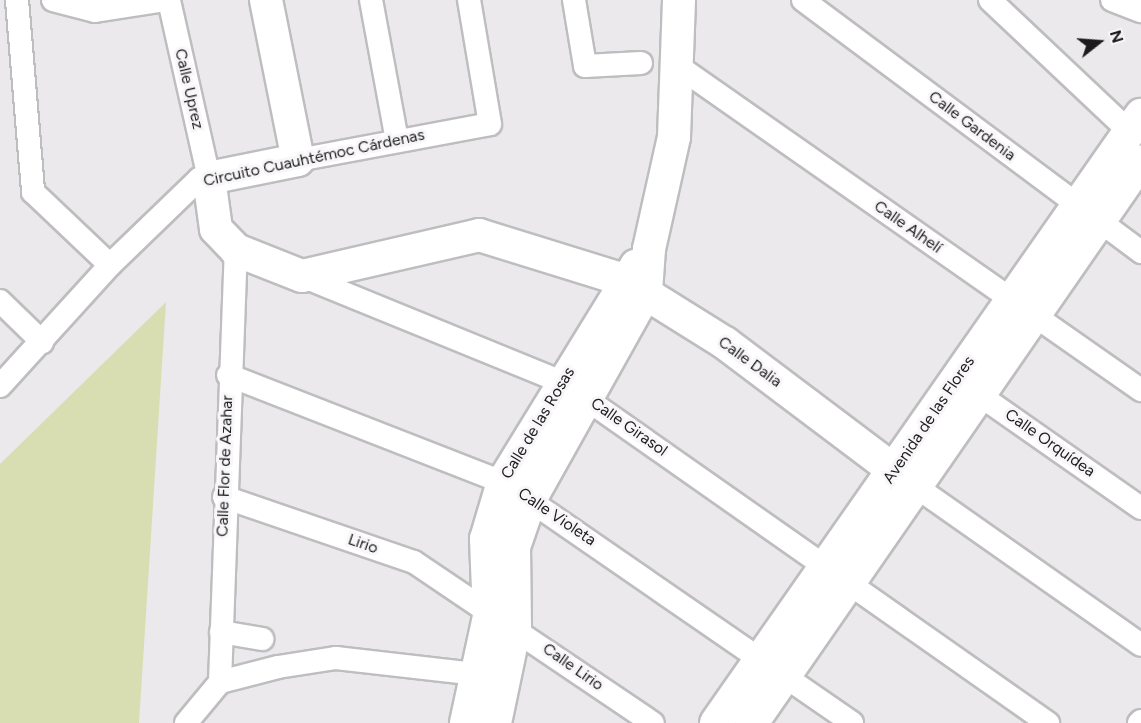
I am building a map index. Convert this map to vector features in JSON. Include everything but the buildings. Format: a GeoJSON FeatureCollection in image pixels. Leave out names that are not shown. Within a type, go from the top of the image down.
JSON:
{"type":"FeatureCollection","features":[{"type":"Feature","properties":{"kind":"main road"},"geometry":{"type":"LineString","coordinates":[[267,0],[298,160]]}},
{"type":"Feature","properties":{"kind":"main road","name":"Calle de las Rosas"},"geometry":{"type":"LineString","coordinates":[[466,723],[477,674],[502,622],[486,539],[503,482],[575,389],[635,286],[649,249],[674,137],[675,64],[680,0]]}},
{"type":"Feature","properties":{"kind":"main road","name":"Avenida de las Flores"},"geometry":{"type":"LineString","coordinates":[[716,723],[760,659],[837,574],[969,388],[1088,213],[1136,124]]}},
{"type":"Feature","properties":{"kind":"main road","name":"Circuito Cuauhtémoc Cárdenas"},"geometry":{"type":"LineString","coordinates":[[209,178],[298,160]]}},
{"type":"Feature","properties":{"kind":"main road","name":"Avenida de las Flores"},"geometry":{"type":"LineString","coordinates":[[1088,213],[1141,161]]}},
{"type":"Feature","properties":{"kind":"main road","name":"Calle Girasol"},"geometry":{"type":"LineString","coordinates":[[209,178],[216,229],[236,250],[302,276]]}},
{"type":"Feature","properties":{"kind":"main road","name":"Calle Dalia"},"geometry":{"type":"LineString","coordinates":[[302,276],[479,235],[635,286],[725,342],[905,479]]}},
{"type":"Feature","properties":{"kind":"main road","name":"Calle de las Rosas"},"geometry":{"type":"LineString","coordinates":[[495,723],[502,622],[514,547],[575,389]]}},
{"type":"Feature","properties":{"kind":"main road","name":"Avenida de las Flores"},"geometry":{"type":"LineString","coordinates":[[752,723],[786,678],[837,574]]}},
{"type":"Feature","properties":{"kind":"street"},"geometry":{"type":"LineString","coordinates":[[17,0],[33,192],[111,266]]}},
{"type":"Feature","properties":{"kind":"street"},"geometry":{"type":"LineString","coordinates":[[53,0],[95,11],[110,4],[167,0]]}},
{"type":"Feature","properties":{"kind":"street","name":"Calle Uprez"},"geometry":{"type":"LineString","coordinates":[[167,0],[209,178]]}},
{"type":"Feature","properties":{"kind":"street"},"geometry":{"type":"LineString","coordinates":[[370,0],[397,140]]}},
{"type":"Feature","properties":{"kind":"street","name":"Circuito Cuauhtémoc Cárdenas"},"geometry":{"type":"LineString","coordinates":[[298,160],[490,124],[470,0]]}},
{"type":"Feature","properties":{"kind":"street"},"geometry":{"type":"LineString","coordinates":[[574,0],[585,66],[641,63]]}},
{"type":"Feature","properties":{"kind":"street","name":"Calle Gardenia"},"geometry":{"type":"LineString","coordinates":[[803,0],[1141,252]]}},
{"type":"Feature","properties":{"kind":"street"},"geometry":{"type":"LineString","coordinates":[[990,0],[1136,124]]}},
{"type":"Feature","properties":{"kind":"street"},"geometry":{"type":"LineString","coordinates":[[1112,0],[1141,11]]}},
{"type":"Feature","properties":{"kind":"street","name":"Calle Alhelí"},"geometry":{"type":"LineString","coordinates":[[675,64],[1141,390]]}},
{"type":"Feature","properties":{"kind":"street","name":"Circuito Cuauhtémoc Cárdenas"},"geometry":{"type":"LineString","coordinates":[[0,386],[111,266],[199,179],[209,178]]}},
{"type":"Feature","properties":{"kind":"street","name":"Calle Flor de Azahar"},"geometry":{"type":"LineString","coordinates":[[220,682],[228,375],[236,250]]}},
{"type":"Feature","properties":{"kind":"street","name":"Calle Girasol"},"geometry":{"type":"LineString","coordinates":[[302,276],[575,389],[1048,723]]}},
{"type":"Feature","properties":{"kind":"street"},"geometry":{"type":"LineString","coordinates":[[0,301],[42,342]]}},
{"type":"Feature","properties":{"kind":"street","name":"Calle Violeta"},"geometry":{"type":"LineString","coordinates":[[228,375],[503,482],[531,498],[852,723]]}},
{"type":"Feature","properties":{"kind":"street","name":"Calle Orquídea"},"geometry":{"type":"LineString","coordinates":[[969,388],[1141,508]]}},
{"type":"Feature","properties":{"kind":"street","name":"Calle Dalia"},"geometry":{"type":"LineString","coordinates":[[905,479],[1141,645]]}},
{"type":"Feature","properties":{"kind":"street","name":"Lirio"},"geometry":{"type":"LineString","coordinates":[[224,497],[414,562],[502,622]]}},
{"type":"Feature","properties":{"kind":"street","name":"Calle Lirio"},"geometry":{"type":"LineString","coordinates":[[502,622],[653,723]]}},
{"type":"Feature","properties":{"kind":"street"},"geometry":{"type":"LineString","coordinates":[[221,632],[262,639]]}},
{"type":"Feature","properties":{"kind":"street"},"geometry":{"type":"LineString","coordinates":[[186,723],[220,682],[336,658],[477,674]]}},
{"type":"Feature","properties":{"kind":"green space"},"geometry":{"type":"Polygon","coordinates":[[[166,302],[139,723],[0,723],[0,464],[166,302]]]}}]}
